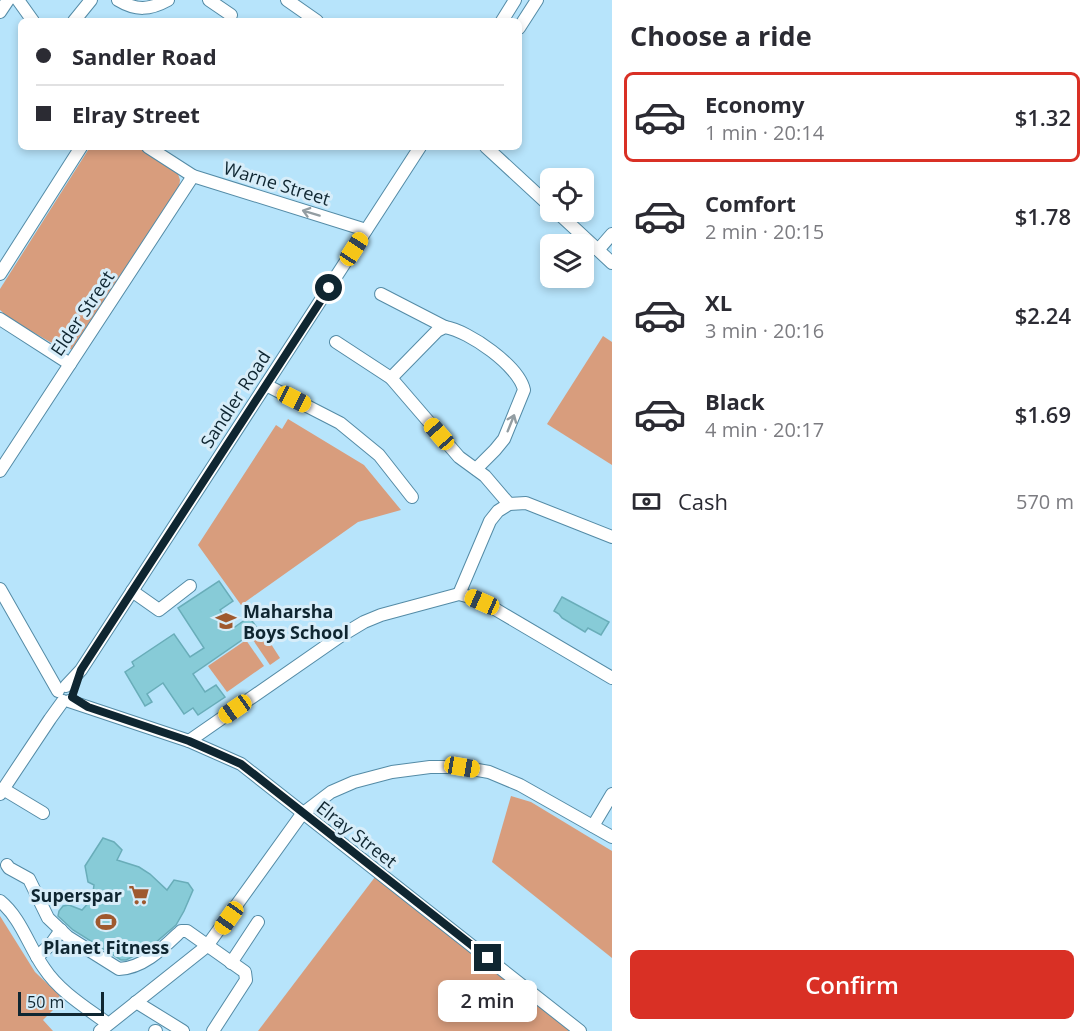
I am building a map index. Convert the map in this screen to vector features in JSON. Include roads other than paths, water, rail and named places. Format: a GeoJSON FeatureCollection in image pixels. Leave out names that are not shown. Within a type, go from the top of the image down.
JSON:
{"type":"FeatureCollection","features":[{"type":"Feature","properties":{"kind":"street"},"geometry":{"type":"LineString","coordinates":[[0,12],[8,0]]}},
{"type":"Feature","properties":{"kind":"street"},"geometry":{"type":"LineString","coordinates":[[18,0],[31,18]]}},
{"type":"Feature","properties":{"kind":"street"},"geometry":{"type":"LineString","coordinates":[[76,18],[91,0]]}},
{"type":"Feature","properties":{"kind":"street"},"geometry":{"type":"LineString","coordinates":[[118,0],[136,9],[145,9],[168,0]]}},
{"type":"Feature","properties":{"kind":"street"},"geometry":{"type":"LineString","coordinates":[[209,0],[231,15]]}},
{"type":"Feature","properties":{"kind":"street"},"geometry":{"type":"LineString","coordinates":[[287,0],[313,18]]}},
{"type":"Feature","properties":{"kind":"street"},"geometry":{"type":"LineString","coordinates":[[504,18],[515,0]]}},
{"type":"Feature","properties":{"kind":"street"},"geometry":{"type":"LineString","coordinates":[[522,23],[537,0]]}},
{"type":"Feature","properties":{"kind":"street"},"geometry":{"type":"LineString","coordinates":[[0,274],[79,150]]}},
{"type":"Feature","properties":{"kind":"street","name":"Warne Street"},"geometry":{"type":"LineString","coordinates":[[153,150],[193,176],[366,230]]}},
{"type":"Feature","properties":{"kind":"street","name":"Sandler Road"},"geometry":{"type":"LineString","coordinates":[[1,793],[418,150]]}},
{"type":"Feature","properties":{"kind":"street"},"geometry":{"type":"LineString","coordinates":[[489,150],[540,197]]}},
{"type":"Feature","properties":{"kind":"street","name":"Elder Street"},"geometry":{"type":"LineString","coordinates":[[0,471],[193,176]]}},
{"type":"Feature","properties":{"kind":"street"},"geometry":{"type":"LineString","coordinates":[[567,222],[612,263]]}},
{"type":"Feature","properties":{"kind":"street"},"geometry":{"type":"LineString","coordinates":[[598,250],[612,234]]}},
{"type":"Feature","properties":{"kind":"street"},"geometry":{"type":"LineString","coordinates":[[381,294],[445,327],[472,337],[488,347],[524,387],[504,439],[476,469]]}},
{"type":"Feature","properties":{"kind":"street"},"geometry":{"type":"LineString","coordinates":[[0,319],[70,364]]}},
{"type":"Feature","properties":{"kind":"street"},"geometry":{"type":"LineString","coordinates":[[391,378],[437,332],[445,327]]}},
{"type":"Feature","properties":{"kind":"street"},"geometry":{"type":"LineString","coordinates":[[336,342],[391,378],[459,457],[490,481],[509,504]]}},
{"type":"Feature","properties":{"kind":"street"},"geometry":{"type":"LineString","coordinates":[[266,385],[339,423],[379,455],[412,497]]}},
{"type":"Feature","properties":{"kind":"street"},"geometry":{"type":"LineString","coordinates":[[459,594],[490,521],[498,511],[509,504],[526,503],[612,537]]}},
{"type":"Feature","properties":{"kind":"street"},"geometry":{"type":"LineString","coordinates":[[132,591],[159,610],[190,586]]}},
{"type":"Feature","properties":{"kind":"street"},"geometry":{"type":"LineString","coordinates":[[0,589],[44,664],[65,694]]}},
{"type":"Feature","properties":{"kind":"street"},"geometry":{"type":"LineString","coordinates":[[189,741],[354,628],[391,612],[459,594],[495,609],[612,678]]}},
{"type":"Feature","properties":{"kind":"street","name":"Elray Street"},"geometry":{"type":"LineString","coordinates":[[65,694],[88,707],[189,741],[241,764],[580,1031]]}},
{"type":"Feature","properties":{"kind":"street"},"geometry":{"type":"LineString","coordinates":[[107,1024],[207,946],[302,814],[332,792],[354,782],[392,772],[446,766],[489,772],[520,785],[612,837]]}},
{"type":"Feature","properties":{"kind":"street"},"geometry":{"type":"LineString","coordinates":[[1,793],[41,815]]}},
{"type":"Feature","properties":{"kind":"street"},"geometry":{"type":"LineString","coordinates":[[593,826],[612,794]]}},
{"type":"Feature","properties":{"kind":"street"},"geometry":{"type":"LineString","coordinates":[[7,865],[29,879],[48,918],[69,938],[119,969],[129,969],[143,962],[181,931],[192,933],[245,972],[246,980],[213,1031]]}},
{"type":"Feature","properties":{"kind":"street"},"geometry":{"type":"LineString","coordinates":[[0,902],[11,913],[45,970],[64,990],[107,1024],[121,1031]]}},
{"type":"Feature","properties":{"kind":"street"},"geometry":{"type":"LineString","coordinates":[[231,963],[258,922]]}},
{"type":"Feature","properties":{"kind":"street"},"geometry":{"type":"LineString","coordinates":[[37,957],[51,944],[61,930]]}},
{"type":"Feature","properties":{"kind":"street"},"geometry":{"type":"LineString","coordinates":[[136,1002],[178,1030]]}},
{"type":"Feature","properties":{"kind":"place","name":"Maharsha Boys School"},"geometry":{"type":"Point","coordinates":[226,621]}},
{"type":"Feature","properties":{"kind":"place","name":"Superspar"},"geometry":{"type":"Point","coordinates":[139,895]}},
{"type":"Feature","properties":{"kind":"place","name":"Planet Fitness"},"geometry":{"type":"Point","coordinates":[106,922]}}]}
